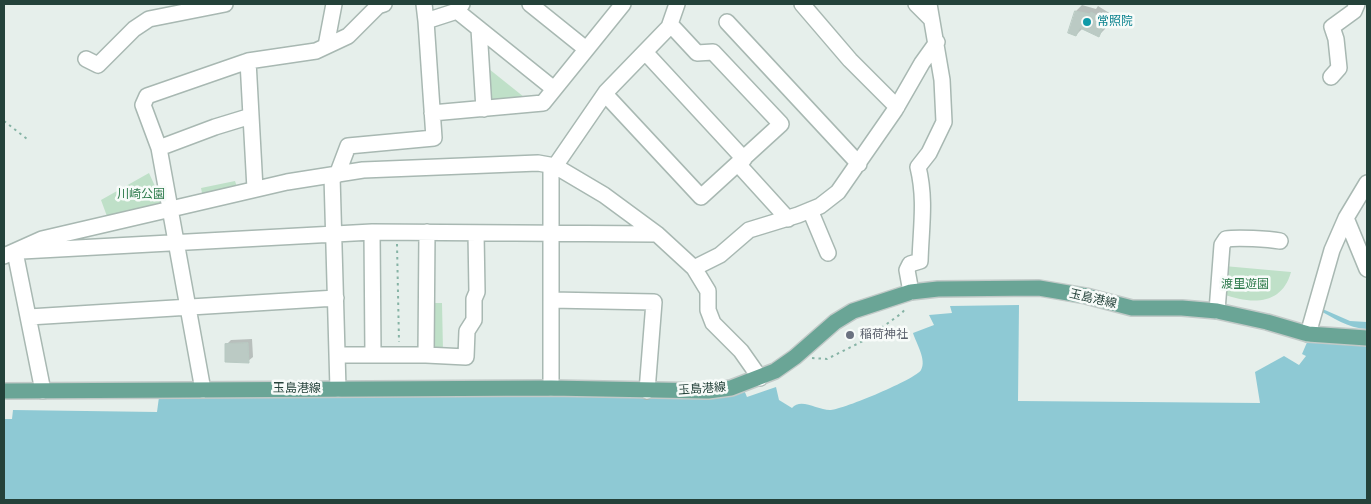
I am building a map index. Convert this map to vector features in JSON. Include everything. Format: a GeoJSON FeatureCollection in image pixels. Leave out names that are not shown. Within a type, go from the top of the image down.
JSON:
{"type":"FeatureCollection","features":[{"type":"Feature","properties":{"kind":"main road","name":"玉島港線"},"geometry":{"type":"LineString","coordinates":[[4,391],[551,388],[708,391],[731,388],[775,371],[795,357],[834,322],[853,310],[911,292],[989,287],[1039,288],[1086,296],[1132,308],[1182,308],[1217,311],[1267,322],[1308,334],[1367,338]]}},
{"type":"Feature","properties":{"kind":"street"},"geometry":{"type":"LineString","coordinates":[[86,59],[98,65],[134,28],[149,18],[225,4]]}},
{"type":"Feature","properties":{"kind":"street"},"geometry":{"type":"LineString","coordinates":[[326,46],[334,4]]}},
{"type":"Feature","properties":{"kind":"street"},"geometry":{"type":"LineString","coordinates":[[204,390],[159,148],[143,105],[147,96],[248,61],[316,51],[348,36],[384,4]]}},
{"type":"Feature","properties":{"kind":"street"},"geometry":{"type":"LineString","coordinates":[[338,389],[334,175],[348,146],[434,138],[424,4]]}},
{"type":"Feature","properties":{"kind":"street"},"geometry":{"type":"LineString","coordinates":[[530,4],[586,49]]}},
{"type":"Feature","properties":{"kind":"street"},"geometry":{"type":"LineString","coordinates":[[551,388],[551,172],[605,94],[670,24],[677,4]]}},
{"type":"Feature","properties":{"kind":"street"},"geometry":{"type":"LineString","coordinates":[[802,4],[850,60],[897,107]]}},
{"type":"Feature","properties":{"kind":"street"},"geometry":{"type":"LineString","coordinates":[[916,4],[932,19]]}},
{"type":"Feature","properties":{"kind":"street"},"geometry":{"type":"LineString","coordinates":[[911,292],[908,270],[910,264],[920,261],[923,220],[924,195],[918,166],[929,153],[944,122],[942,80],[929,4]]}},
{"type":"Feature","properties":{"kind":"street"},"geometry":{"type":"LineString","coordinates":[[1331,77],[1339,68],[1336,39],[1332,27],[1354,10],[1357,4]]}},
{"type":"Feature","properties":{"kind":"street"},"geometry":{"type":"LineString","coordinates":[[432,113],[543,103],[619,5]]}},
{"type":"Feature","properties":{"kind":"street"},"geometry":{"type":"LineString","coordinates":[[426,22],[459,7],[480,29],[554,89]]}},
{"type":"Feature","properties":{"kind":"street"},"geometry":{"type":"LineString","coordinates":[[728,22],[859,164]]}},
{"type":"Feature","properties":{"kind":"street"},"geometry":{"type":"LineString","coordinates":[[605,94],[701,197],[782,124],[713,52],[697,53],[670,24]]}},
{"type":"Feature","properties":{"kind":"street"},"geometry":{"type":"LineString","coordinates":[[480,29],[484,109]]}},
{"type":"Feature","properties":{"kind":"street"},"geometry":{"type":"LineString","coordinates":[[694,268],[720,255],[749,230],[820,206],[838,192],[897,107],[922,63],[937,42]]}},
{"type":"Feature","properties":{"kind":"street"},"geometry":{"type":"LineString","coordinates":[[645,52],[741,161],[788,218]]}},
{"type":"Feature","properties":{"kind":"street"},"geometry":{"type":"LineString","coordinates":[[248,61],[255,189]]}},
{"type":"Feature","properties":{"kind":"street"},"geometry":{"type":"LineString","coordinates":[[159,148],[251,116]]}},
{"type":"Feature","properties":{"kind":"street"},"geometry":{"type":"LineString","coordinates":[[10,254],[29,243],[42,239],[169,208],[255,189],[363,170],[521,162],[555,166],[604,195],[657,234],[694,268],[708,291],[708,310],[713,323],[741,351],[760,378]]}},
{"type":"Feature","properties":{"kind":"street"},"geometry":{"type":"LineString","coordinates":[[1308,334],[1332,250],[1346,218],[1366,190]]}},
{"type":"Feature","properties":{"kind":"street"},"geometry":{"type":"LineString","coordinates":[[810,210],[828,254]]}},
{"type":"Feature","properties":{"kind":"street"},"geometry":{"type":"LineString","coordinates":[[1346,218],[1367,268]]}},
{"type":"Feature","properties":{"kind":"street"},"geometry":{"type":"LineString","coordinates":[[372,232],[373,355]]}},
{"type":"Feature","properties":{"kind":"street"},"geometry":{"type":"LineString","coordinates":[[426,355],[427,232]]}},
{"type":"Feature","properties":{"kind":"street"},"geometry":{"type":"LineString","coordinates":[[10,254],[335,233],[657,234]]}},
{"type":"Feature","properties":{"kind":"street"},"geometry":{"type":"LineString","coordinates":[[338,355],[466,357],[468,331],[474,320],[474,299],[477,292],[476,233]]}},
{"type":"Feature","properties":{"kind":"street"},"geometry":{"type":"LineString","coordinates":[[1217,311],[1222,245],[1226,239],[1234,237],[1259,241],[1265,238],[1280,241]]}},
{"type":"Feature","properties":{"kind":"street"},"geometry":{"type":"LineString","coordinates":[[10,254],[29,317],[43,391]]}},
{"type":"Feature","properties":{"kind":"street"},"geometry":{"type":"LineString","coordinates":[[29,317],[336,298]]}},
{"type":"Feature","properties":{"kind":"street"},"geometry":{"type":"LineString","coordinates":[[550,300],[654,302],[647,391]]}},
{"type":"Feature","properties":{"kind":"path"},"geometry":{"type":"LineString","coordinates":[[4,121],[28,139]]}},
{"type":"Feature","properties":{"kind":"path"},"geometry":{"type":"LineString","coordinates":[[397,232],[399,355]]}},
{"type":"Feature","properties":{"kind":"path"},"geometry":{"type":"LineString","coordinates":[[811,358],[827,359],[863,341],[904,311],[911,292]]}},
{"type":"Feature","properties":{"kind":"green space"},"geometry":{"type":"Polygon","coordinates":[[[484,65],[529,101],[491,104],[484,65]]]}},
{"type":"Feature","properties":{"kind":"green space","name":"川崎公園"},"geometry":{"type":"Polygon","coordinates":[[[149,173],[163,204],[108,219],[101,200],[149,173]]]}},
{"type":"Feature","properties":{"kind":"green space"},"geometry":{"type":"Polygon","coordinates":[[[235,181],[238,190],[203,198],[201,188],[235,181]]]}},
{"type":"Feature","properties":{"kind":"green space","name":"渡里遊園"},"geometry":{"type":"Polygon","coordinates":[[[1224,266],[1291,272],[1287,283],[1281,291],[1264,300],[1255,301],[1234,298],[1223,294],[1224,266]]]}},
{"type":"Feature","properties":{"kind":"green space"},"geometry":{"type":"Polygon","coordinates":[[[432,303],[442,303],[443,351],[432,351],[432,303]]]}},
{"type":"Feature","properties":{"kind":"water"},"geometry":{"type":"Polygon","coordinates":[[[1019,305],[1018,401],[1260,403],[1255,372],[1284,356],[1299,365],[1306,356],[1302,354],[1308,340],[1367,344],[1367,500],[4,500],[4,419],[12,419],[13,410],[157,412],[159,397],[744,390],[747,397],[776,387],[779,400],[792,408],[796,405],[805,404],[831,410],[850,405],[879,393],[907,380],[921,370],[923,361],[913,333],[934,325],[929,315],[952,313],[950,306],[1019,305]]]}},
{"type":"Feature","properties":{"kind":"water"},"geometry":{"type":"Polygon","coordinates":[[[1318,307],[1350,321],[1367,322],[1367,329],[1353,327],[1341,322],[1317,309],[1318,307]]]}},
{"type":"Feature","properties":{"kind":"building","name":"常照院"},"geometry":{"type":"Polygon","coordinates":[[[1075,11],[1090,14],[1091,12],[1106,20],[1099,37],[1080,28],[1076,36],[1068,33],[1075,11]]]}},
{"type":"Feature","properties":{"kind":"building"},"geometry":{"type":"Polygon","coordinates":[[[248,343],[249,363],[225,362],[225,344],[248,343]]]}},
{"type":"Feature","properties":{"kind":"place","name":"常照院"},"geometry":{"type":"Point","coordinates":[1087,22]}},
{"type":"Feature","properties":{"kind":"place","name":"稲荷神社"},"geometry":{"type":"Point","coordinates":[850,335]}}]}
